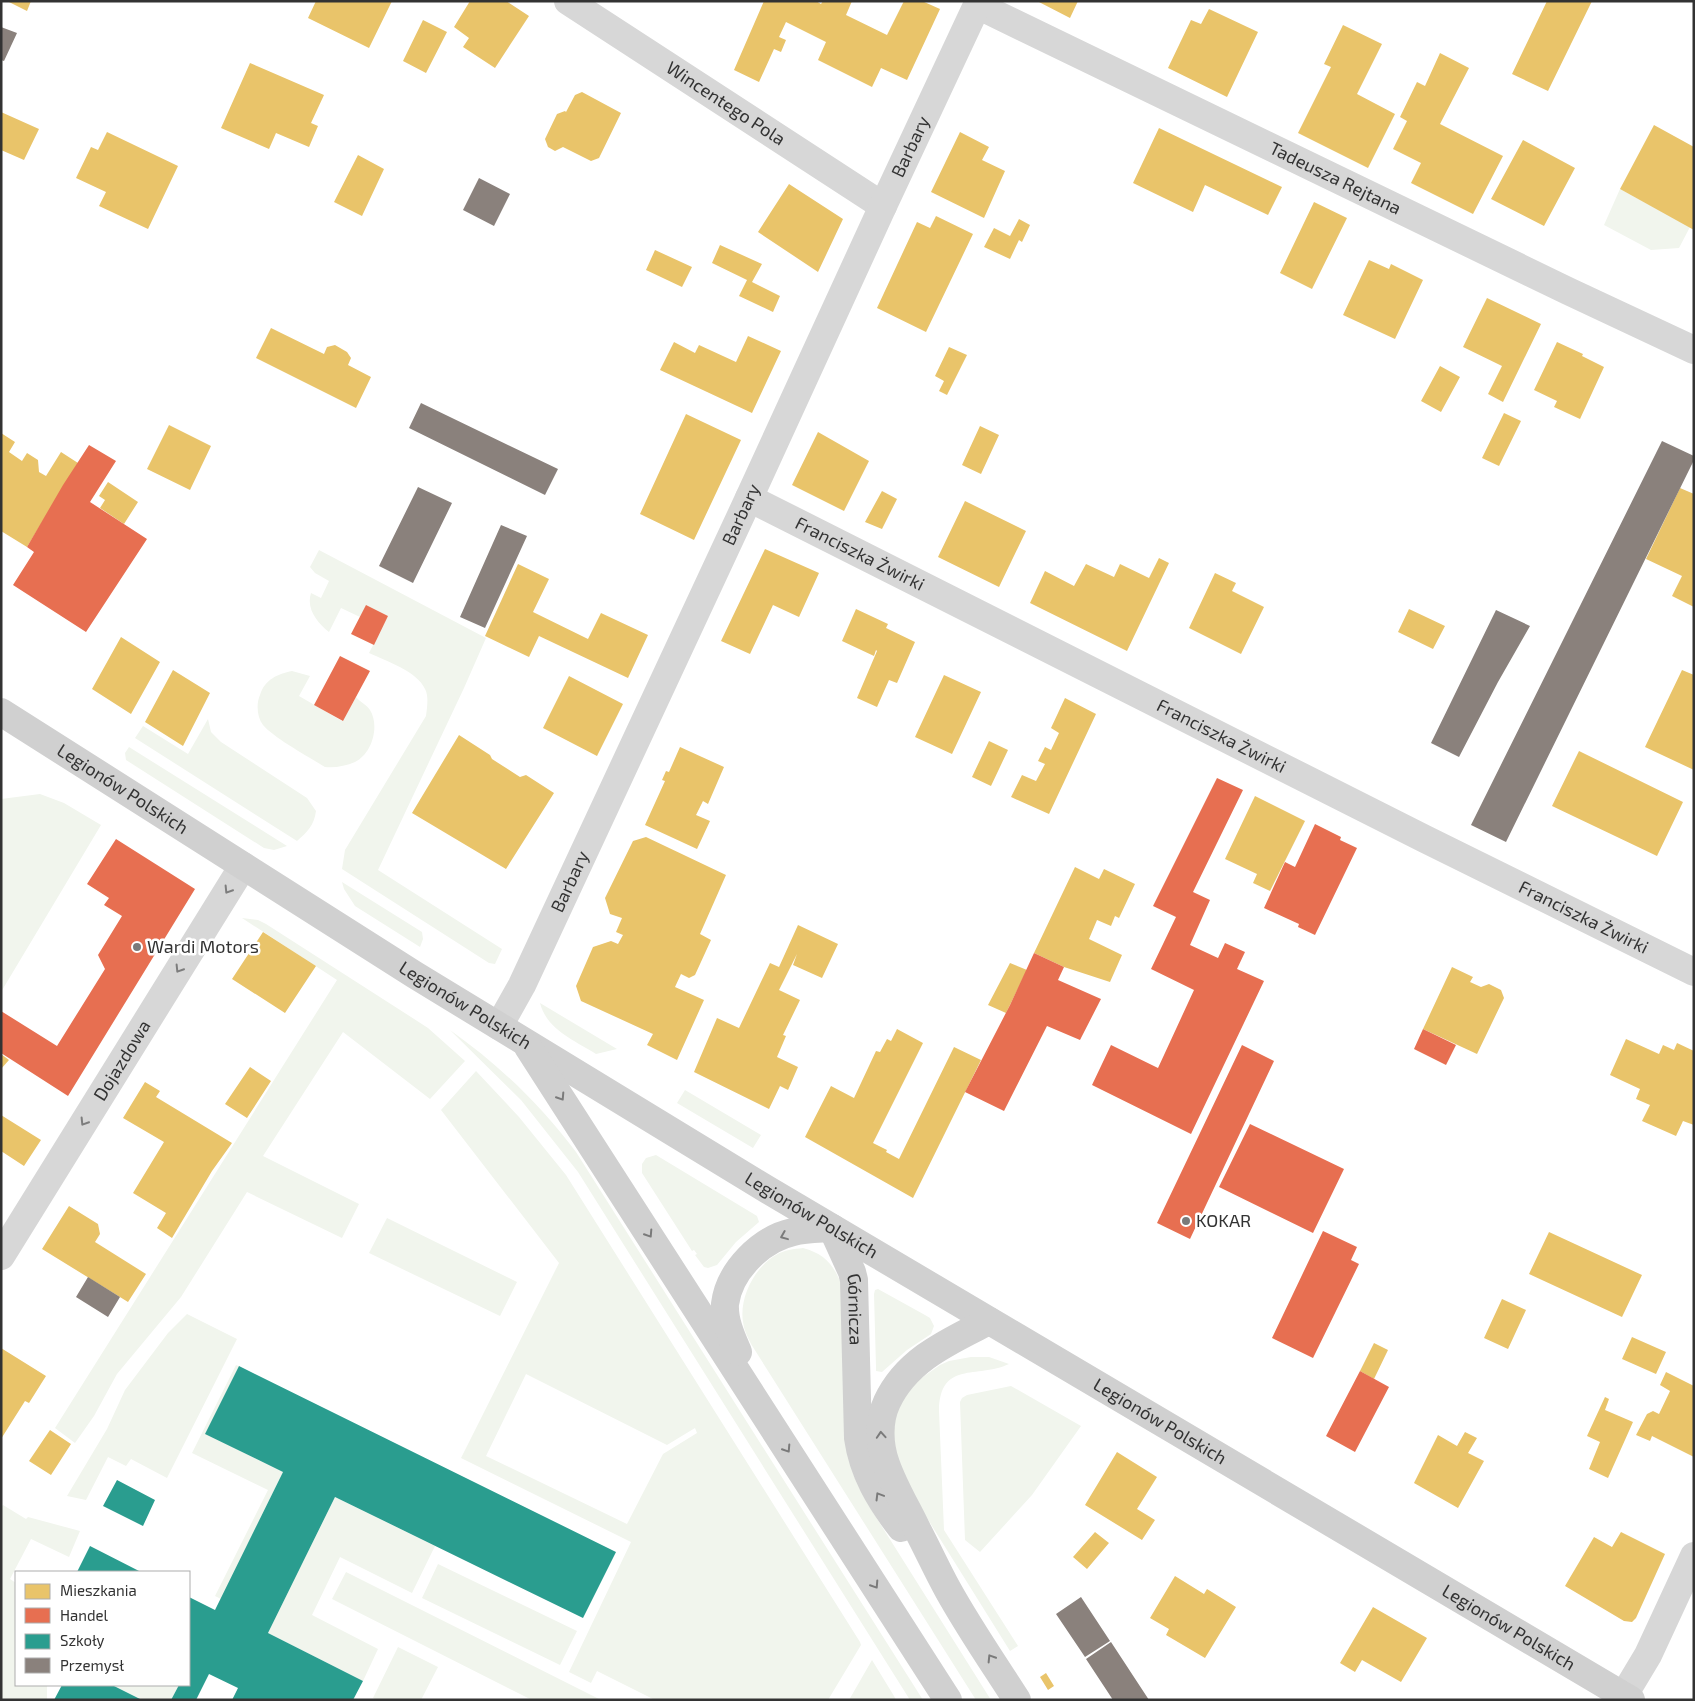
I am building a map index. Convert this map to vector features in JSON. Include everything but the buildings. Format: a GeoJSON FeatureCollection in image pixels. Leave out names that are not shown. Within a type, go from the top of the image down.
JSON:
{"type":"FeatureCollection","features":[{"type":"Feature","properties":{"kind":"street","name":"Wincentego Pola"},"geometry":{"type":"LineString","coordinates":[[568,1],[883,206]]}},
{"type":"Feature","properties":{"kind":"street","name":"Barbary"},"geometry":{"type":"LineString","coordinates":[[499,1026],[522,985],[978,3]]}},
{"type":"Feature","properties":{"kind":"street","name":"Tadeusza Rejtana"},"geometry":{"type":"LineString","coordinates":[[978,3],[1559,287],[1694,350]]}},
{"type":"Feature","properties":{"kind":"street","name":"Franciszka Żwirki"},"geometry":{"type":"LineString","coordinates":[[749,498],[1425,839],[1694,972]]}},
{"type":"Feature","properties":{"kind":"street","name":"Legionów Polskich"},"geometry":{"type":"LineString","coordinates":[[1,712],[525,1042],[832,1228],[1627,1698]]}},
{"type":"Feature","properties":{"kind":"street","name":"Dojazdowa"},"geometry":{"type":"LineString","coordinates":[[1,1256],[243,866]]}},
{"type":"Feature","properties":{"kind":"street"},"geometry":{"type":"LineString","coordinates":[[525,1042],[948,1700]]}},
{"type":"Feature","properties":{"kind":"street"},"geometry":{"type":"LineString","coordinates":[[761,1408],[726,1320],[726,1304],[735,1276],[748,1259],[762,1247],[778,1238],[793,1232],[832,1228]]}},
{"type":"Feature","properties":{"kind":"street","name":"Górnicza"},"geometry":{"type":"LineString","coordinates":[[832,1228],[854,1280],[860,1454],[879,1498],[949,1591]]}},
{"type":"Feature","properties":{"kind":"street","name":"Górnicza"},"geometry":{"type":"LineString","coordinates":[[989,1321],[950,1341],[918,1361],[900,1380],[887,1402],[882,1415],[880,1432],[886,1464],[898,1492],[949,1591],[1016,1700]]}},
{"type":"Feature","properties":{"kind":"street"},"geometry":{"type":"LineString","coordinates":[[1627,1698],[1694,1556]]}},
{"type":"Feature","properties":{"kind":"shaded area"},"geometry":{"type":"Polygon","coordinates":[[[1620,189],[1690,227],[1679,248],[1651,250],[1604,225],[1620,189]]]}},
{"type":"Feature","properties":{"kind":"shaded area"},"geometry":{"type":"Polygon","coordinates":[[[319,550],[486,638],[378,870],[502,949],[495,964],[489,963],[342,869],[345,850],[426,716],[427,699],[425,689],[415,677],[400,667],[369,653],[388,616],[366,606],[360,617],[341,608],[329,632],[320,624],[311,610],[310,604],[311,593],[321,598],[329,581],[315,573],[310,567],[319,550]]]}},
{"type":"Feature","properties":{"kind":"shaded area"},"geometry":{"type":"Polygon","coordinates":[[[292,671],[310,676],[299,696],[342,721],[356,697],[369,708],[373,716],[373,739],[366,753],[361,758],[344,766],[325,767],[283,741],[263,725],[258,714],[262,689],[273,678],[292,671]]]}},
{"type":"Feature","properties":{"kind":"shaded area"},"geometry":{"type":"Polygon","coordinates":[[[208,719],[211,732],[221,742],[307,798],[316,811],[314,821],[297,841],[135,738],[143,726],[188,754],[208,719]]]}},
{"type":"Feature","properties":{"kind":"shaded area"},"geometry":{"type":"Polygon","coordinates":[[[129,747],[287,846],[274,850],[264,848],[126,760],[125,753],[129,747]]]}},
{"type":"Feature","properties":{"kind":"shaded area"},"geometry":{"type":"Polygon","coordinates":[[[40,794],[64,803],[101,825],[1,992],[1,799],[40,794]]]}},
{"type":"Feature","properties":{"kind":"shaded area"},"geometry":{"type":"Polygon","coordinates":[[[342,882],[422,932],[423,939],[420,947],[355,906],[344,889],[342,882]]]}},
{"type":"Feature","properties":{"kind":"shaded area"},"geometry":{"type":"Polygon","coordinates":[[[242,918],[258,920],[266,924],[428,1028],[465,1061],[430,1099],[343,1032],[263,1156],[359,1204],[342,1238],[247,1192],[181,1297],[117,1374],[94,1416],[75,1443],[55,1428],[337,980],[242,918]]]}},
{"type":"Feature","properties":{"kind":"shaded area"},"geometry":{"type":"Polygon","coordinates":[[[540,1003],[617,1049],[596,1054],[579,1044],[555,1027],[540,1003]]]}},
{"type":"Feature","properties":{"kind":"shaded area"},"geometry":{"type":"Polygon","coordinates":[[[450,1030],[518,1086],[576,1152],[923,1700],[910,1700],[578,1172],[521,1100],[450,1030]]]}},
{"type":"Feature","properties":{"kind":"shaded area"},"geometry":{"type":"Polygon","coordinates":[[[476,1071],[519,1117],[566,1175],[860,1642],[861,1645],[828,1700],[655,1700],[597,1671],[591,1683],[569,1672],[631,1542],[461,1458],[559,1263],[441,1110],[476,1071]],[[526,1374],[486,1456],[627,1524],[663,1454],[697,1433],[695,1428],[667,1445],[526,1374]]]}},
{"type":"Feature","properties":{"kind":"shaded area"},"geometry":{"type":"Polygon","coordinates":[[[685,1090],[761,1135],[753,1148],[677,1103],[685,1090]]]}},
{"type":"Feature","properties":{"kind":"shaded area"},"geometry":{"type":"Polygon","coordinates":[[[656,1155],[757,1216],[759,1222],[736,1242],[717,1265],[708,1268],[704,1267],[642,1173],[642,1164],[646,1158],[656,1155]]]}},
{"type":"Feature","properties":{"kind":"shaded area"},"geometry":{"type":"Polygon","coordinates":[[[387,1218],[517,1282],[500,1316],[369,1253],[387,1218]]]}},
{"type":"Feature","properties":{"kind":"shaded area"},"geometry":{"type":"Polygon","coordinates":[[[803,1248],[811,1250],[828,1261],[836,1272],[842,1286],[850,1462],[855,1479],[869,1506],[991,1700],[976,1700],[751,1344],[746,1333],[742,1312],[746,1293],[755,1275],[768,1260],[776,1255],[803,1248]]]}},
{"type":"Feature","properties":{"kind":"shaded area"},"geometry":{"type":"Polygon","coordinates":[[[878,1289],[930,1318],[934,1326],[931,1334],[907,1350],[882,1372],[876,1371],[874,1294],[875,1290],[878,1289]]]}},
{"type":"Feature","properties":{"kind":"shaded area"},"geometry":{"type":"Polygon","coordinates":[[[187,1314],[237,1339],[167,1478],[131,1459],[126,1466],[108,1457],[86,1500],[67,1496],[107,1429],[125,1390],[168,1333],[187,1314]]]}},
{"type":"Feature","properties":{"kind":"shaded area"},"geometry":{"type":"Polygon","coordinates":[[[971,1357],[989,1357],[1009,1364],[962,1374],[953,1378],[946,1384],[941,1395],[939,1411],[944,1530],[1018,1646],[1010,1651],[907,1486],[893,1450],[894,1417],[903,1397],[920,1379],[940,1365],[949,1361],[971,1357]]]}},
{"type":"Feature","properties":{"kind":"shaded area"},"geometry":{"type":"Polygon","coordinates":[[[236,1365],[239,1366],[206,1434],[283,1472],[221,1599],[215,1596],[268,1490],[192,1453],[236,1365]]]}},
{"type":"Feature","properties":{"kind":"shaded area"},"geometry":{"type":"Polygon","coordinates":[[[1011,1386],[1081,1426],[1032,1495],[980,1552],[965,1540],[960,1402],[967,1395],[1011,1386]]]}},
{"type":"Feature","properties":{"kind":"shaded area"},"geometry":{"type":"Polygon","coordinates":[[[335,1497],[435,1546],[412,1593],[340,1557],[312,1615],[378,1649],[363,1681],[268,1633],[335,1497]]]}},
{"type":"Feature","properties":{"kind":"shaded area"},"geometry":{"type":"Polygon","coordinates":[[[3,1505],[26,1519],[28,1517],[80,1531],[69,1557],[31,1539],[10,1579],[15,1582],[15,1686],[47,1686],[47,1700],[1,1700],[1,1507],[3,1505]]]}},
{"type":"Feature","properties":{"kind":"shaded area"},"geometry":{"type":"Polygon","coordinates":[[[438,1564],[577,1631],[560,1665],[422,1598],[438,1564]]]}},
{"type":"Feature","properties":{"kind":"shaded area"},"geometry":{"type":"Polygon","coordinates":[[[346,1572],[601,1700],[532,1700],[332,1599],[346,1572]]]}},
{"type":"Feature","properties":{"kind":"shaded area"},"geometry":{"type":"Polygon","coordinates":[[[398,1647],[438,1667],[421,1700],[377,1700],[373,1698],[398,1647]]]}},
{"type":"Feature","properties":{"kind":"shaded area"},"geometry":{"type":"Polygon","coordinates":[[[872,1660],[894,1696],[896,1700],[849,1700],[872,1660]]]}},
{"type":"Feature","properties":{"kind":"shaded area"},"geometry":{"type":"Polygon","coordinates":[[[114,1686],[178,1686],[171,1700],[142,1700],[114,1686]]]}},
{"type":"Feature","properties":{"kind":"place","name":"Wardi Motors"},"geometry":{"type":"Point","coordinates":[137,947]}},
{"type":"Feature","properties":{"kind":"place","name":"KOKAR"},"geometry":{"type":"Point","coordinates":[1186,1221]}}]}
